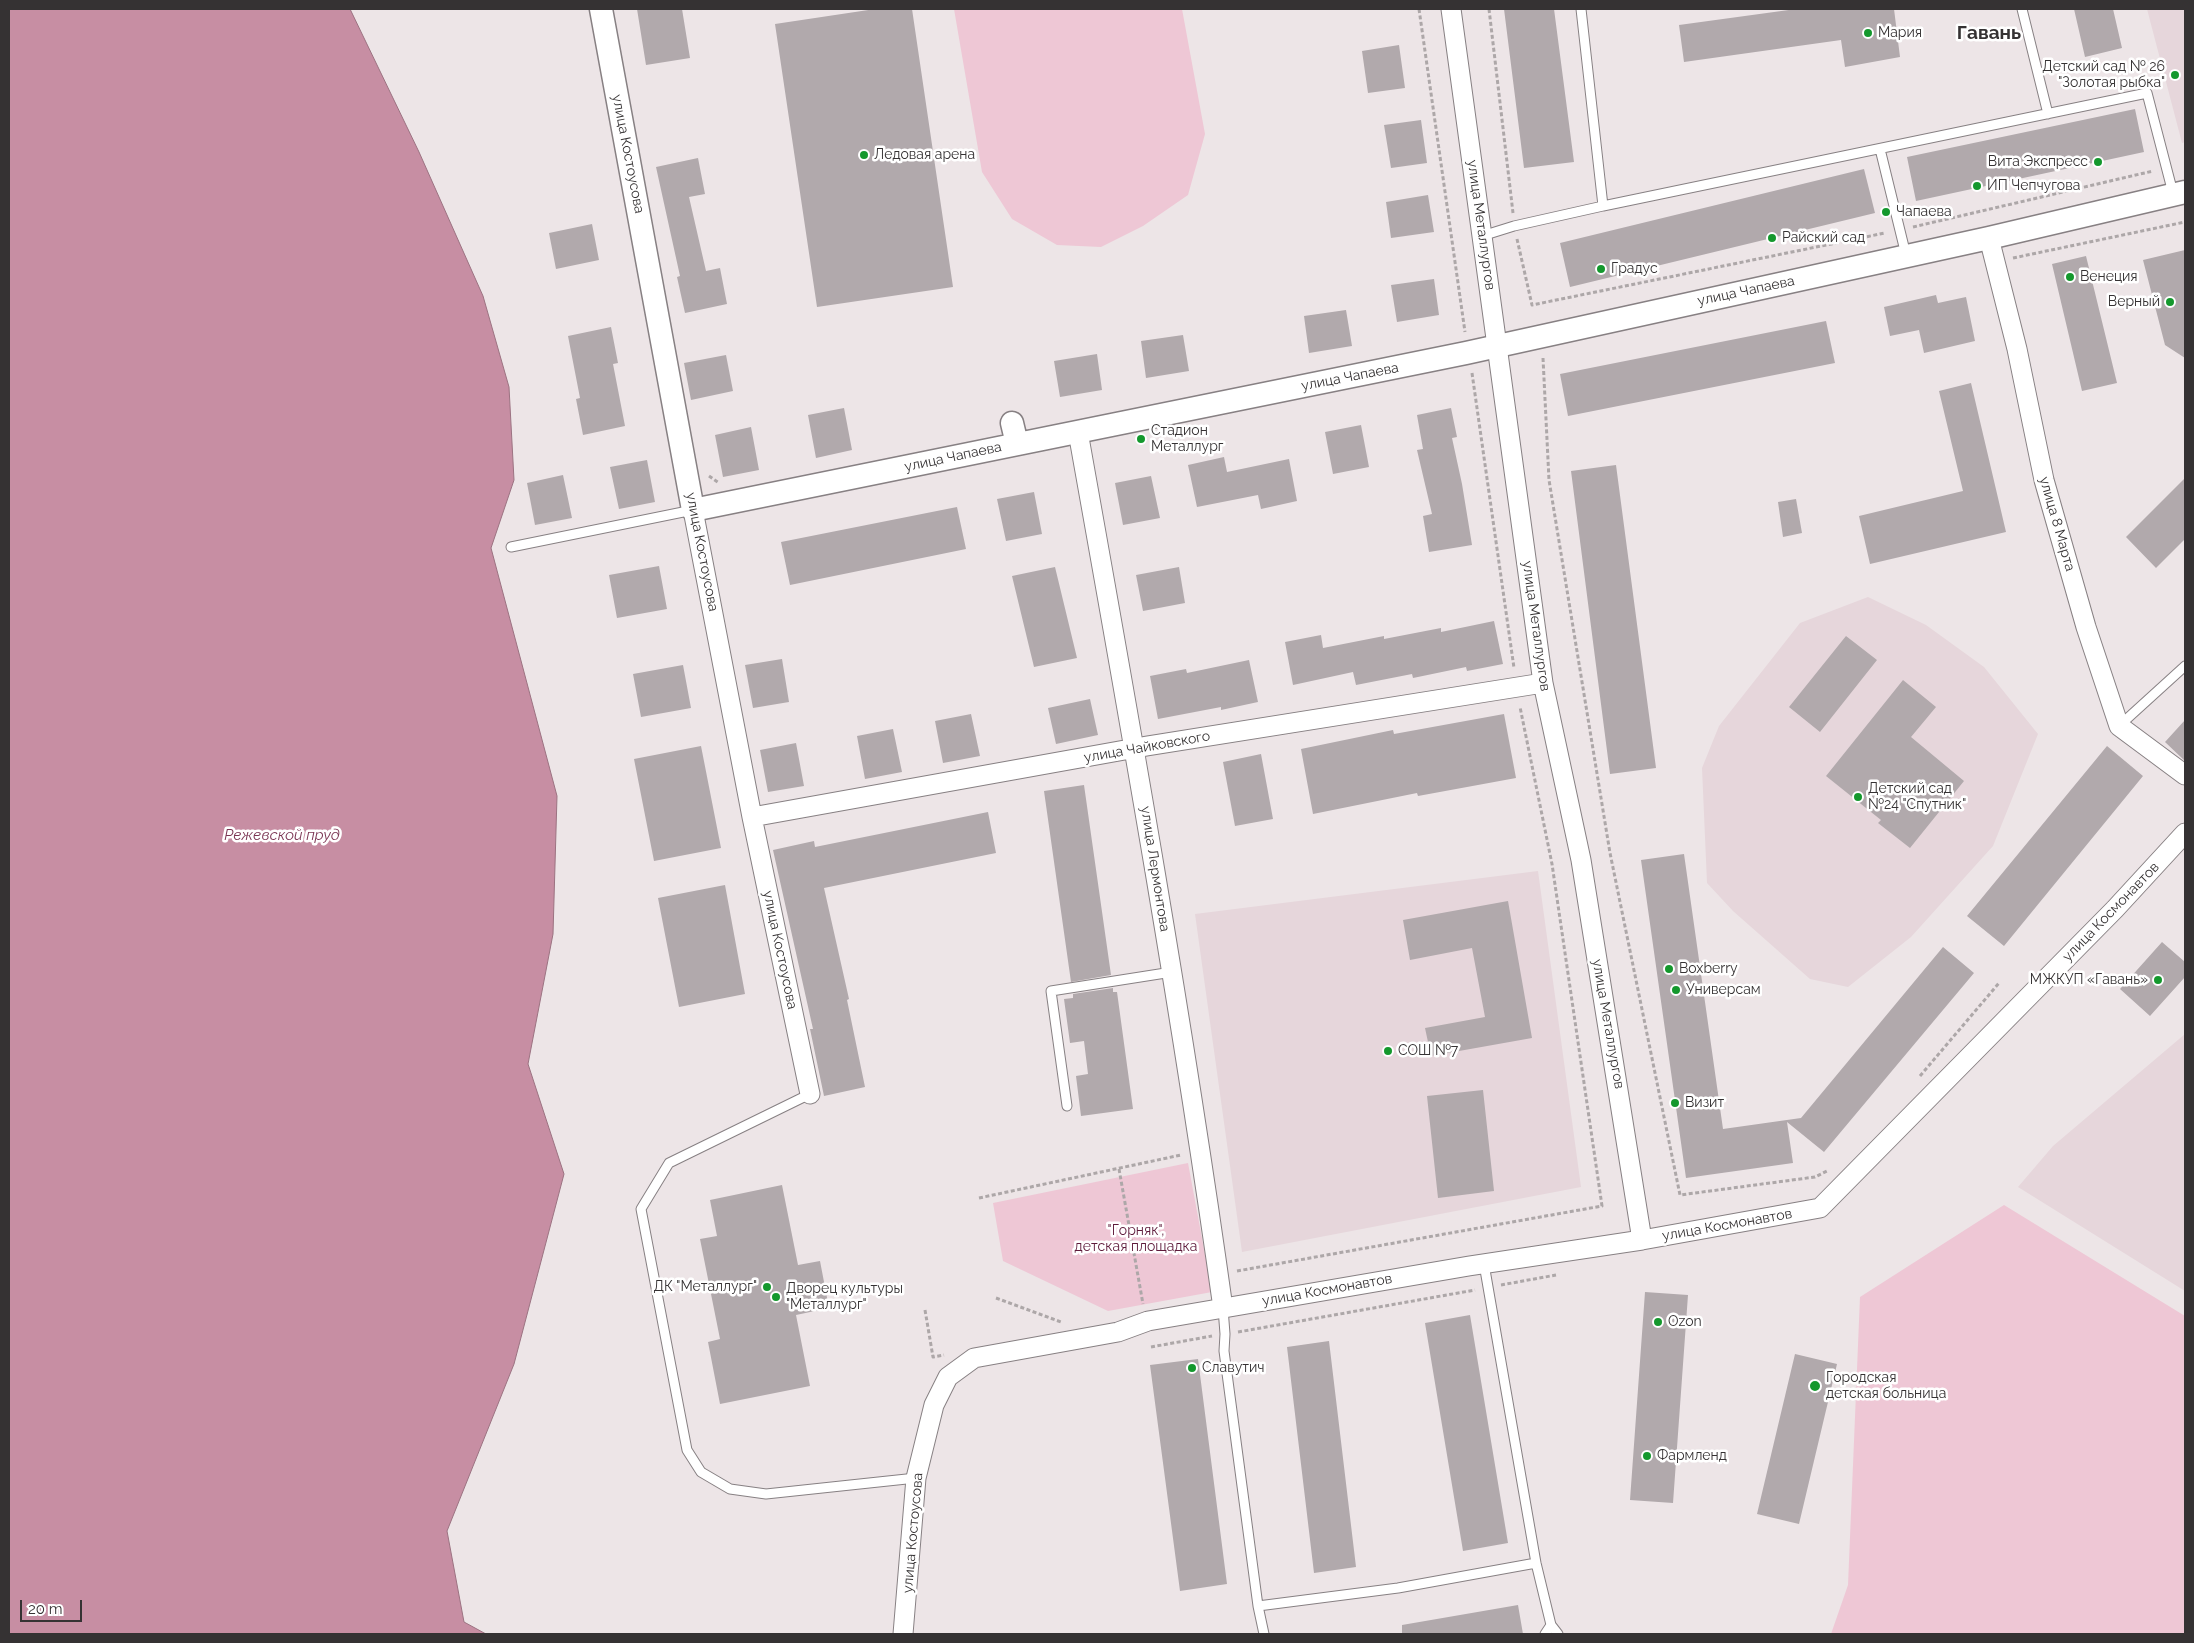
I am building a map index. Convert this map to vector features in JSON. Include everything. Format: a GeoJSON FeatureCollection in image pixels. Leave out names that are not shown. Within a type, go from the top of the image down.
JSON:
{"type":"FeatureCollection","features":[{"type":"Feature","properties":{"kind":"street","name":"улица Костоусова"},"geometry":{"type":"LineString","coordinates":[[600,9],[752,817],[810,1094]]}},
{"type":"Feature","properties":{"kind":"street","name":"улица Металлургов"},"geometry":{"type":"LineString","coordinates":[[1451,9],[1543,683],[1581,860],[1642,1240]]}},
{"type":"Feature","properties":{"kind":"street","name":"улица Чапаева"},"geometry":{"type":"LineString","coordinates":[[694,510],[1014,434],[1078,432],[1466,353],[2180,194]]}},
{"type":"Feature","properties":{"kind":"street","name":"улица 8 Марта"},"geometry":{"type":"LineString","coordinates":[[1989,238],[2016,349],[2044,480],[2086,627],[2119,726]]}},
{"type":"Feature","properties":{"kind":"street","name":"улица Лермонтова"},"geometry":{"type":"LineString","coordinates":[[1078,432],[1135,748],[1201,1151],[1223,1308]]}},
{"type":"Feature","properties":{"kind":"street","name":"улица Чайковского"},"geometry":{"type":"LineString","coordinates":[[752,817],[1135,748],[1543,683]]}},
{"type":"Feature","properties":{"kind":"street"},"geometry":{"type":"LineString","coordinates":[[2119,726],[2185,775]]}},
{"type":"Feature","properties":{"kind":"street","name":"улица Космонавтов"},"geometry":{"type":"LineString","coordinates":[[1118,1332],[1148,1321],[1484,1264],[1642,1240],[1820,1208],[2115,909],[2185,833]]}},
{"type":"Feature","properties":{"kind":"street","name":"улица Костоусова"},"geometry":{"type":"LineString","coordinates":[[904,1634],[916,1478],[934,1405],[948,1377],[974,1358],[1118,1332]]}},
{"type":"Feature","properties":{"kind":"lane"},"geometry":{"type":"LineString","coordinates":[[1581,9],[1603,206]]}},
{"type":"Feature","properties":{"kind":"lane"},"geometry":{"type":"LineString","coordinates":[[2022,9],[2048,114]]}},
{"type":"Feature","properties":{"kind":"lane"},"geometry":{"type":"LineString","coordinates":[[1482,236],[1514,226],[1603,206],[2147,93],[2167,168],[2180,194]]}},
{"type":"Feature","properties":{"kind":"lane"},"geometry":{"type":"LineString","coordinates":[[1880,149],[1907,256]]}},
{"type":"Feature","properties":{"kind":"lane","name":"улица Чапаева"},"geometry":{"type":"LineString","coordinates":[[511,547],[694,510]]}},
{"type":"Feature","properties":{"kind":"lane"},"geometry":{"type":"LineString","coordinates":[[2119,726],[2185,666]]}},
{"type":"Feature","properties":{"kind":"lane"},"geometry":{"type":"LineString","coordinates":[[1066,1106],[1052,992],[1172,972]]}},
{"type":"Feature","properties":{"kind":"lane"},"geometry":{"type":"LineString","coordinates":[[810,1094],[668,1163],[641,1209],[687,1450],[701,1472],[730,1489],[766,1494],[916,1478]]}},
{"type":"Feature","properties":{"kind":"lane"},"geometry":{"type":"LineString","coordinates":[[1484,1264],[1486,1288],[1536,1563],[1551,1625],[1558,1634]]}},
{"type":"Feature","properties":{"kind":"lane"},"geometry":{"type":"LineString","coordinates":[[1223,1308],[1224,1351],[1258,1606],[1264,1634]]}},
{"type":"Feature","properties":{"kind":"lane"},"geometry":{"type":"LineString","coordinates":[[1258,1606],[1398,1588],[1536,1563]]}},
{"type":"Feature","properties":{"kind":"lane"},"geometry":{"type":"LineString","coordinates":[[1545,1634],[1551,1625]]}},
{"type":"Feature","properties":{"kind":"path"},"geometry":{"type":"LineString","coordinates":[[1419,9],[1466,338]]}},
{"type":"Feature","properties":{"kind":"path"},"geometry":{"type":"LineString","coordinates":[[1489,9],[1514,226],[1532,305],[1900,230],[2167,168]]}},
{"type":"Feature","properties":{"kind":"path"},"geometry":{"type":"LineString","coordinates":[[1543,356],[1548,480],[1610,853],[1680,1195],[1815,1177],[1831,1169]]}},
{"type":"Feature","properties":{"kind":"path"},"geometry":{"type":"LineString","coordinates":[[1232,1272],[1602,1206],[1552,864],[1516,688],[1472,372]]}},
{"type":"Feature","properties":{"kind":"path"},"geometry":{"type":"LineString","coordinates":[[1917,1079],[1998,983]]}},
{"type":"Feature","properties":{"kind":"path"},"geometry":{"type":"LineString","coordinates":[[980,1198],[1184,1155]]}},
{"type":"Feature","properties":{"kind":"path"},"geometry":{"type":"LineString","coordinates":[[1119,1169],[1143,1304]]}},
{"type":"Feature","properties":{"kind":"path"},"geometry":{"type":"LineString","coordinates":[[1151,1347],[1558,1275]]}},
{"type":"Feature","properties":{"kind":"path"},"geometry":{"type":"LineString","coordinates":[[996,1298],[1068,1324]]}},
{"type":"Feature","properties":{"kind":"shaded area","name":"Детский сад № 26 \"Золотая рыбка\""},"geometry":{"type":"Polygon","coordinates":[[[2147,9],[2185,9],[2185,142],[2182,143],[2147,9]]]}},
{"type":"Feature","properties":{"kind":"shaded area","name":"Детский сад №24 \"Спутник\""},"geometry":{"type":"Polygon","coordinates":[[[1868,597],[1926,625],[1984,667],[2038,734],[1993,846],[1911,937],[1848,987],[1810,979],[1733,911],[1707,883],[1702,768],[1719,726],[1800,623],[1868,597]]]}},
{"type":"Feature","properties":{"kind":"shaded area","name":"СОШ №7"},"geometry":{"type":"Polygon","coordinates":[[[1538,871],[1581,1187],[1242,1252],[1195,914],[1538,871]]]}},
{"type":"Feature","properties":{"kind":"shaded area"},"geometry":{"type":"Polygon","coordinates":[[[2185,1034],[2185,1291],[2018,1187],[2053,1146],[2185,1034]]]}},
{"type":"Feature","properties":{"kind":"green space"},"geometry":{"type":"Polygon","coordinates":[[[954,9],[1182,9],[1205,134],[1188,195],[1143,226],[1101,247],[1057,245],[1012,219],[982,172],[954,9]]]}},
{"type":"Feature","properties":{"kind":"green space","name":"\"Горняк\", детская площадка"},"geometry":{"type":"Polygon","coordinates":[[[1188,1163],[1212,1292],[1108,1311],[1003,1261],[993,1203],[1188,1163]]]}},
{"type":"Feature","properties":{"kind":"green space"},"geometry":{"type":"Polygon","coordinates":[[[2004,1205],[2185,1316],[2185,1634],[1831,1634],[1848,1585],[1860,1297],[2004,1205]]]}},
{"type":"Feature","properties":{"kind":"water","name":"Режевской пруд"},"geometry":{"type":"Polygon","coordinates":[[[9,9],[350,9],[419,152],[483,296],[509,387],[514,480],[491,548],[557,796],[553,934],[528,1064],[564,1174],[514,1364],[447,1531],[464,1622],[486,1634],[9,1634],[9,9]]]}},
{"type":"Feature","properties":{"kind":"building"},"geometry":{"type":"Polygon","coordinates":[[[637,9],[682,9],[690,58],[646,65],[637,9]]]}},
{"type":"Feature","properties":{"kind":"building","name":"Ледовая арена"},"geometry":{"type":"Polygon","coordinates":[[[875,9],[912,9],[953,287],[817,307],[775,24],[875,9]]]}},
{"type":"Feature","properties":{"kind":"building"},"geometry":{"type":"Polygon","coordinates":[[[1504,9],[1554,9],[1574,162],[1524,168],[1504,9]]]}},
{"type":"Feature","properties":{"kind":"building"},"geometry":{"type":"Polygon","coordinates":[[[1796,9],[1894,9],[1900,57],[1845,67],[1841,40],[1684,62],[1679,25],[1796,9]]]}},
{"type":"Feature","properties":{"kind":"building"},"geometry":{"type":"Polygon","coordinates":[[[2074,9],[2113,9],[2122,48],[2085,57],[2074,9]]]}},
{"type":"Feature","properties":{"kind":"building"},"geometry":{"type":"Polygon","coordinates":[[[1399,45],[1405,88],[1368,93],[1362,51],[1399,45]]]}},
{"type":"Feature","properties":{"kind":"building"},"geometry":{"type":"Polygon","coordinates":[[[2135,109],[2144,152],[1916,201],[1907,157],[2135,109]]]}},
{"type":"Feature","properties":{"kind":"building"},"geometry":{"type":"Polygon","coordinates":[[[1421,120],[1427,163],[1391,168],[1384,125],[1421,120]]]}},
{"type":"Feature","properties":{"kind":"building"},"geometry":{"type":"Polygon","coordinates":[[[698,158],[705,194],[689,197],[706,271],[720,268],[727,304],[685,313],[677,277],[680,276],[656,167],[698,158]]]}},
{"type":"Feature","properties":{"kind":"building"},"geometry":{"type":"Polygon","coordinates":[[[1864,169],[1875,213],[1570,287],[1560,243],[1864,169]]]}},
{"type":"Feature","properties":{"kind":"building"},"geometry":{"type":"Polygon","coordinates":[[[1428,195],[1434,232],[1391,238],[1386,202],[1428,195]]]}},
{"type":"Feature","properties":{"kind":"building"},"geometry":{"type":"Polygon","coordinates":[[[592,224],[599,260],[556,269],[549,233],[592,224]]]}},
{"type":"Feature","properties":{"kind":"building","name":"Верный"},"geometry":{"type":"Polygon","coordinates":[[[2185,250],[2185,358],[2165,345],[2143,260],[2185,250]]]}},
{"type":"Feature","properties":{"kind":"building"},"geometry":{"type":"Polygon","coordinates":[[[2086,256],[2117,383],[2082,391],[2052,264],[2086,256]]]}},
{"type":"Feature","properties":{"kind":"building"},"geometry":{"type":"Polygon","coordinates":[[[1434,279],[1439,315],[1397,322],[1391,285],[1434,279]]]}},
{"type":"Feature","properties":{"kind":"building"},"geometry":{"type":"Polygon","coordinates":[[[1936,295],[1938,303],[1966,297],[1975,341],[1924,353],[1919,330],[1890,336],[1884,307],[1936,295]]]}},
{"type":"Feature","properties":{"kind":"building"},"geometry":{"type":"Polygon","coordinates":[[[1346,310],[1352,346],[1309,353],[1304,316],[1346,310]]]}},
{"type":"Feature","properties":{"kind":"building"},"geometry":{"type":"Polygon","coordinates":[[[1826,321],[1835,363],[1568,416],[1560,374],[1826,321]]]}},
{"type":"Feature","properties":{"kind":"building"},"geometry":{"type":"Polygon","coordinates":[[[611,327],[618,363],[613,364],[625,426],[583,435],[576,399],[580,398],[568,336],[611,327]]]}},
{"type":"Feature","properties":{"kind":"building"},"geometry":{"type":"Polygon","coordinates":[[[1183,335],[1189,371],[1146,378],[1141,341],[1183,335]]]}},
{"type":"Feature","properties":{"kind":"building"},"geometry":{"type":"Polygon","coordinates":[[[1097,354],[1102,390],[1060,397],[1054,361],[1097,354]]]}},
{"type":"Feature","properties":{"kind":"building"},"geometry":{"type":"Polygon","coordinates":[[[726,355],[733,391],[691,400],[684,363],[726,355]]]}},
{"type":"Feature","properties":{"kind":"building"},"geometry":{"type":"Polygon","coordinates":[[[1971,383],[2006,532],[1870,564],[1859,516],[1963,491],[1939,391],[1971,383]]]}},
{"type":"Feature","properties":{"kind":"building"},"geometry":{"type":"Polygon","coordinates":[[[844,408],[852,450],[816,458],[808,415],[844,408]]]}},
{"type":"Feature","properties":{"kind":"building"},"geometry":{"type":"Polygon","coordinates":[[[1451,408],[1457,437],[1452,438],[1472,545],[1429,552],[1423,516],[1432,514],[1417,450],[1423,449],[1417,415],[1451,408]]]}},
{"type":"Feature","properties":{"kind":"building"},"geometry":{"type":"Polygon","coordinates":[[[1361,425],[1369,467],[1333,474],[1325,432],[1361,425]]]}},
{"type":"Feature","properties":{"kind":"building"},"geometry":{"type":"Polygon","coordinates":[[[751,427],[759,470],[723,477],[715,435],[751,427]]]}},
{"type":"Feature","properties":{"kind":"building"},"geometry":{"type":"Polygon","coordinates":[[[1224,457],[1227,472],[1289,459],[1297,501],[1261,509],[1258,495],[1197,507],[1188,465],[1224,457]]]}},
{"type":"Feature","properties":{"kind":"building"},"geometry":{"type":"Polygon","coordinates":[[[647,460],[655,502],[619,509],[610,467],[647,460]]]}},
{"type":"Feature","properties":{"kind":"building"},"geometry":{"type":"Polygon","coordinates":[[[1616,465],[1656,768],[1610,774],[1571,471],[1616,465]]]}},
{"type":"Feature","properties":{"kind":"building"},"geometry":{"type":"Polygon","coordinates":[[[563,475],[572,518],[535,525],[527,483],[563,475]]]}},
{"type":"Feature","properties":{"kind":"building"},"geometry":{"type":"Polygon","coordinates":[[[1151,476],[1160,518],[1123,525],[1115,483],[1151,476]]]}},
{"type":"Feature","properties":{"kind":"building"},"geometry":{"type":"Polygon","coordinates":[[[2185,478],[2185,539],[2156,568],[2126,537],[2185,478]]]}},
{"type":"Feature","properties":{"kind":"building"},"geometry":{"type":"Polygon","coordinates":[[[1034,492],[1042,534],[1006,541],[997,499],[1034,492]]]}},
{"type":"Feature","properties":{"kind":"building"},"geometry":{"type":"Polygon","coordinates":[[[1796,499],[1802,533],[1783,537],[1778,502],[1796,499]]]}},
{"type":"Feature","properties":{"kind":"building"},"geometry":{"type":"Polygon","coordinates":[[[957,507],[966,549],[790,585],[781,542],[957,507]]]}},
{"type":"Feature","properties":{"kind":"building"},"geometry":{"type":"Polygon","coordinates":[[[659,566],[667,609],[617,618],[609,575],[659,566]]]}},
{"type":"Feature","properties":{"kind":"building"},"geometry":{"type":"Polygon","coordinates":[[[1055,567],[1077,658],[1034,667],[1012,576],[1055,567]]]}},
{"type":"Feature","properties":{"kind":"building"},"geometry":{"type":"Polygon","coordinates":[[[1179,567],[1185,603],[1143,611],[1136,575],[1179,567]]]}},
{"type":"Feature","properties":{"kind":"building"},"geometry":{"type":"Polygon","coordinates":[[[1494,621],[1503,664],[1467,671],[1466,667],[1413,678],[1412,674],[1356,685],[1353,672],[1293,685],[1285,642],[1321,635],[1323,648],[1384,636],[1384,639],[1441,628],[1441,632],[1494,621]]]}},
{"type":"Feature","properties":{"kind":"building"},"geometry":{"type":"Polygon","coordinates":[[[1846,636],[1877,660],[1820,732],[1789,707],[1846,636]]]}},
{"type":"Feature","properties":{"kind":"building"},"geometry":{"type":"Polygon","coordinates":[[[782,659],[789,702],[753,708],[745,665],[782,659]]]}},
{"type":"Feature","properties":{"kind":"building"},"geometry":{"type":"Polygon","coordinates":[[[1249,660],[1258,702],[1221,710],[1221,707],[1158,719],[1150,676],[1186,669],[1187,673],[1249,660]]]}},
{"type":"Feature","properties":{"kind":"building"},"geometry":{"type":"Polygon","coordinates":[[[683,665],[691,708],[641,717],[633,674],[683,665]]]}},
{"type":"Feature","properties":{"kind":"building"},"geometry":{"type":"Polygon","coordinates":[[[1903,680],[1936,707],[1911,737],[1964,781],[1910,848],[1878,823],[1881,820],[1826,776],[1903,680]]]}},
{"type":"Feature","properties":{"kind":"building"},"geometry":{"type":"Polygon","coordinates":[[[1090,699],[1098,735],[1056,744],[1048,708],[1090,699]]]}},
{"type":"Feature","properties":{"kind":"building"},"geometry":{"type":"Polygon","coordinates":[[[971,714],[980,756],[943,763],[935,721],[971,714]]]}},
{"type":"Feature","properties":{"kind":"building"},"geometry":{"type":"Polygon","coordinates":[[[1504,714],[1516,778],[1418,796],[1417,793],[1313,814],[1301,749],[1393,730],[1394,734],[1504,714]]]}},
{"type":"Feature","properties":{"kind":"building"},"geometry":{"type":"Polygon","coordinates":[[[2185,720],[2185,761],[2165,742],[2185,720]]]}},
{"type":"Feature","properties":{"kind":"building"},"geometry":{"type":"Polygon","coordinates":[[[893,729],[902,772],[865,779],[857,736],[893,729]]]}},
{"type":"Feature","properties":{"kind":"building"},"geometry":{"type":"Polygon","coordinates":[[[796,743],[804,786],[768,792],[760,750],[796,743]]]}},
{"type":"Feature","properties":{"kind":"building"},"geometry":{"type":"Polygon","coordinates":[[[701,746],[721,848],[654,861],[634,759],[701,746]]]}},
{"type":"Feature","properties":{"kind":"building"},"geometry":{"type":"Polygon","coordinates":[[[2107,746],[2143,776],[2004,946],[1967,916],[2107,746]]]}},
{"type":"Feature","properties":{"kind":"building"},"geometry":{"type":"Polygon","coordinates":[[[1261,754],[1273,819],[1235,826],[1223,762],[1261,754]]]}},
{"type":"Feature","properties":{"kind":"building"},"geometry":{"type":"Polygon","coordinates":[[[1084,785],[1111,975],[1071,982],[1044,791],[1084,785]]]}},
{"type":"Feature","properties":{"kind":"building"},"geometry":{"type":"Polygon","coordinates":[[[988,812],[996,853],[824,888],[849,999],[847,1000],[865,1087],[824,1096],[810,1029],[813,1029],[773,850],[814,841],[815,847],[988,812]]]}},
{"type":"Feature","properties":{"kind":"building"},"geometry":{"type":"Polygon","coordinates":[[[1684,854],[1723,1129],[1801,1118],[1943,947],[1974,973],[1824,1152],[1787,1122],[1793,1163],[1686,1178],[1641,860],[1684,854]]]}},
{"type":"Feature","properties":{"kind":"building"},"geometry":{"type":"Polygon","coordinates":[[[725,885],[745,994],[679,1007],[658,898],[725,885]]]}},
{"type":"Feature","properties":{"kind":"building"},"geometry":{"type":"Polygon","coordinates":[[[1508,901],[1532,1038],[1431,1056],[1425,1028],[1485,1017],[1472,948],[1410,960],[1403,920],[1508,901]]]}},
{"type":"Feature","properties":{"kind":"building"},"geometry":{"type":"Polygon","coordinates":[[[2162,942],[2185,962],[2185,977],[2150,1016],[2120,989],[2162,942]]]}},
{"type":"Feature","properties":{"kind":"building"},"geometry":{"type":"Polygon","coordinates":[[[1113,988],[1113,992],[1117,992],[1133,1109],[1081,1116],[1076,1076],[1088,1074],[1084,1041],[1070,1043],[1064,999],[1073,998],[1073,994],[1113,988]]]}},
{"type":"Feature","properties":{"kind":"building"},"geometry":{"type":"Polygon","coordinates":[[[1483,1090],[1494,1191],[1438,1198],[1427,1096],[1483,1090]]]}},
{"type":"Feature","properties":{"kind":"building","name":"ДК \"Металлург\""},"geometry":{"type":"Polygon","coordinates":[[[782,1185],[798,1265],[820,1261],[829,1308],[796,1315],[810,1386],[720,1404],[708,1342],[720,1339],[700,1239],[717,1236],[710,1200],[782,1185]]]}},
{"type":"Feature","properties":{"kind":"building"},"geometry":{"type":"Polygon","coordinates":[[[1645,1292],[1688,1295],[1673,1503],[1630,1500],[1645,1292]]]}},
{"type":"Feature","properties":{"kind":"building"},"geometry":{"type":"Polygon","coordinates":[[[1470,1315],[1508,1543],[1463,1551],[1425,1323],[1470,1315]]]}},
{"type":"Feature","properties":{"kind":"building"},"geometry":{"type":"Polygon","coordinates":[[[1329,1341],[1356,1567],[1314,1573],[1287,1347],[1329,1341]]]}},
{"type":"Feature","properties":{"kind":"building"},"geometry":{"type":"Polygon","coordinates":[[[1795,1354],[1837,1364],[1799,1524],[1757,1514],[1795,1354]]]}},
{"type":"Feature","properties":{"kind":"building"},"geometry":{"type":"Polygon","coordinates":[[[1198,1359],[1227,1584],[1180,1591],[1150,1365],[1198,1359]]]}},
{"type":"Feature","properties":{"kind":"building"},"geometry":{"type":"Polygon","coordinates":[[[1518,1605],[1523,1634],[1402,1634],[1402,1625],[1518,1605]]]}},
{"type":"Feature","properties":{"kind":"place","name":"Мария"},"geometry":{"type":"Point","coordinates":[1868,33]}},
{"type":"Feature","properties":{"kind":"place","name":"Детский сад № 26 \"Золотая рыбка\""},"geometry":{"type":"Point","coordinates":[2175,75]}},
{"type":"Feature","properties":{"kind":"place","name":"Ледовая арена"},"geometry":{"type":"Point","coordinates":[864,155]}},
{"type":"Feature","properties":{"kind":"place","name":"Вита Экспресс"},"geometry":{"type":"Point","coordinates":[2098,162]}},
{"type":"Feature","properties":{"kind":"place","name":"ИП Чепчугова"},"geometry":{"type":"Point","coordinates":[1977,186]}},
{"type":"Feature","properties":{"kind":"place","name":"Чапаева"},"geometry":{"type":"Point","coordinates":[1886,212]}},
{"type":"Feature","properties":{"kind":"place","name":"Райский сад"},"geometry":{"type":"Point","coordinates":[1772,238]}},
{"type":"Feature","properties":{"kind":"place","name":"Градус"},"geometry":{"type":"Point","coordinates":[1601,269]}},
{"type":"Feature","properties":{"kind":"place","name":"Венеция"},"geometry":{"type":"Point","coordinates":[2070,277]}},
{"type":"Feature","properties":{"kind":"place","name":"Верный"},"geometry":{"type":"Point","coordinates":[2170,302]}},
{"type":"Feature","properties":{"kind":"place","name":"Стадион Металлург"},"geometry":{"type":"Point","coordinates":[1141,439]}},
{"type":"Feature","properties":{"kind":"place","name":"Детский сад №24 \"Спутник\""},"geometry":{"type":"Point","coordinates":[1858,797]}},
{"type":"Feature","properties":{"kind":"place","name":"Boxberry"},"geometry":{"type":"Point","coordinates":[1669,969]}},
{"type":"Feature","properties":{"kind":"place","name":"МЖКУП «Гавань»"},"geometry":{"type":"Point","coordinates":[2158,980]}},
{"type":"Feature","properties":{"kind":"place","name":"Универсам"},"geometry":{"type":"Point","coordinates":[1676,990]}},
{"type":"Feature","properties":{"kind":"place","name":"СОШ №7"},"geometry":{"type":"Point","coordinates":[1388,1051]}},
{"type":"Feature","properties":{"kind":"place","name":"Визит"},"geometry":{"type":"Point","coordinates":[1675,1103]}},
{"type":"Feature","properties":{"kind":"place","name":"ДК \"Металлург\""},"geometry":{"type":"Point","coordinates":[767,1287]}},
{"type":"Feature","properties":{"kind":"place","name":"Дворец культуры \"Металлург\""},"geometry":{"type":"Point","coordinates":[776,1297]}},
{"type":"Feature","properties":{"kind":"place","name":"Ozon"},"geometry":{"type":"Point","coordinates":[1658,1322]}},
{"type":"Feature","properties":{"kind":"place","name":"Славутич"},"geometry":{"type":"Point","coordinates":[1192,1368]}},
{"type":"Feature","properties":{"kind":"place","name":"Городская детская больница"},"geometry":{"type":"Point","coordinates":[1815,1386]}},
{"type":"Feature","properties":{"kind":"place","name":"Фармленд"},"geometry":{"type":"Point","coordinates":[1647,1456]}},
{"type":"Feature","properties":{"kind":"district","name":"Гавань"},"geometry":{"type":"Point","coordinates":[1989,33]}}]}
